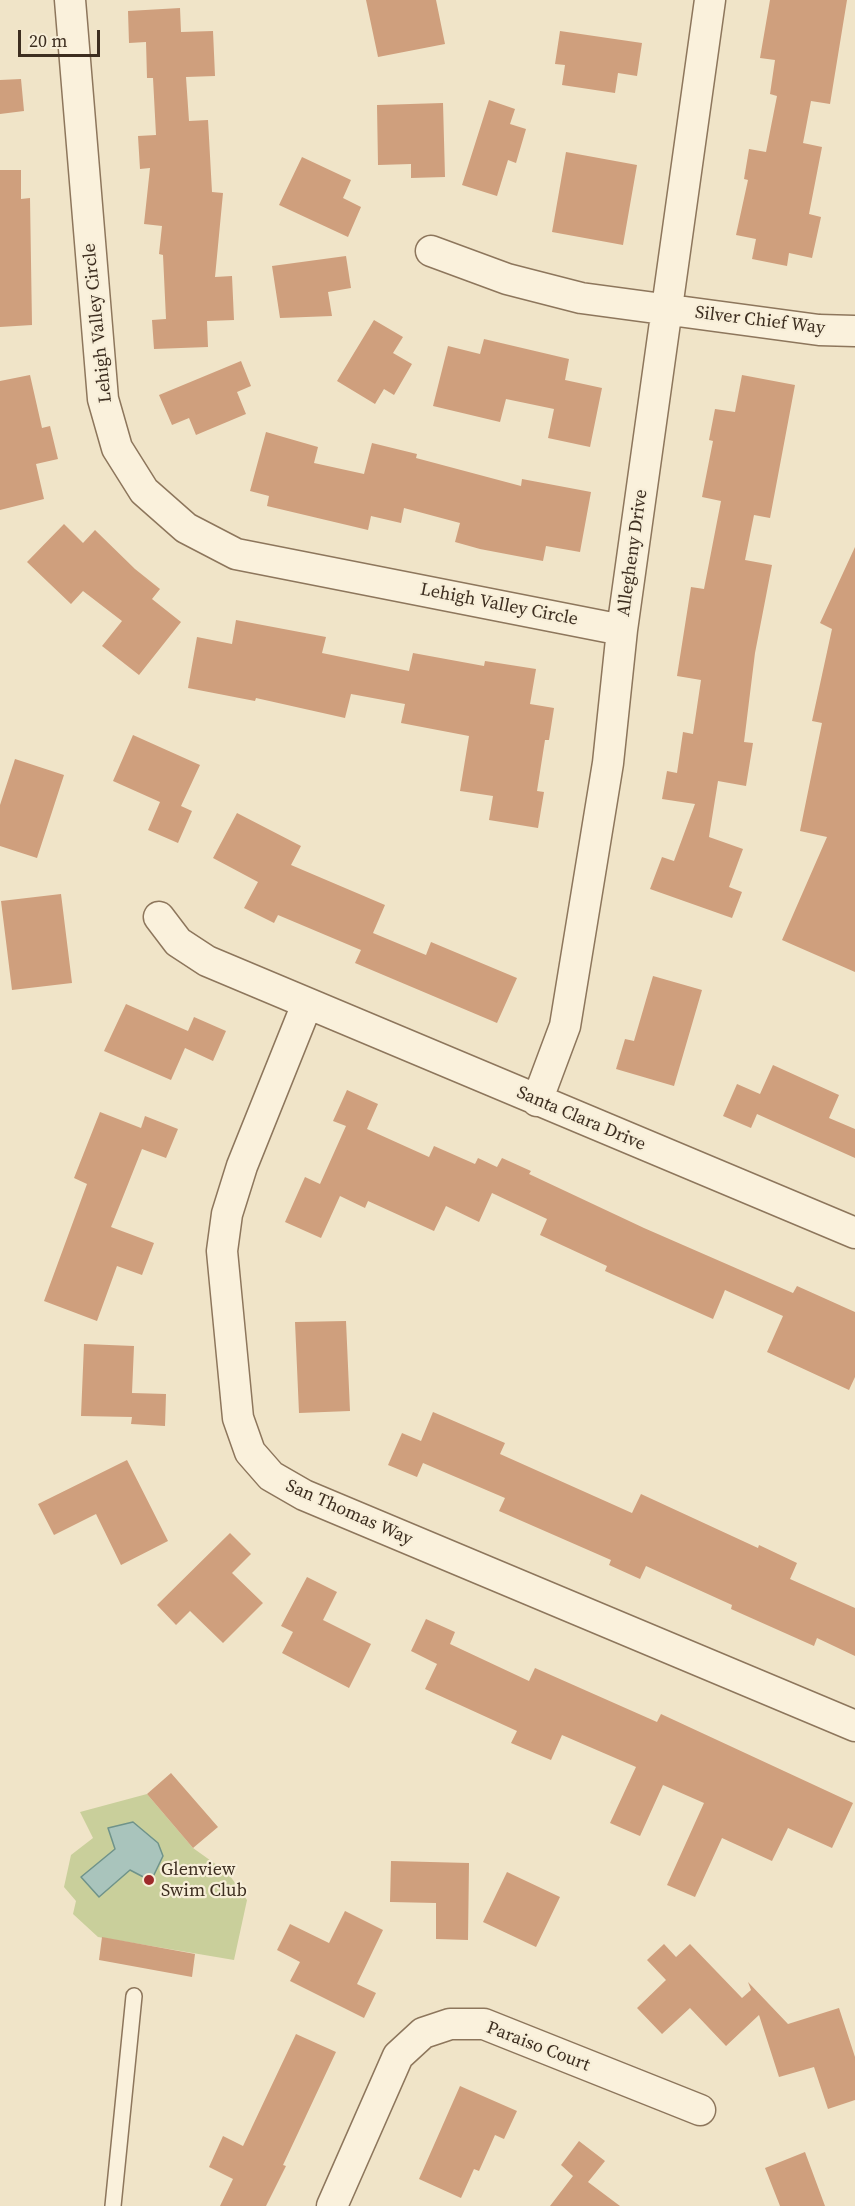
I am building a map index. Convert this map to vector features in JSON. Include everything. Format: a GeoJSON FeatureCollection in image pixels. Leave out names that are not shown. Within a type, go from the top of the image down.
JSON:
{"type":"FeatureCollection","features":[{"type":"Feature","properties":{"kind":"street","name":"Lehigh Valley Circle"},"geometry":{"type":"LineString","coordinates":[[70,0],[103,399],[117,448],[144,491],[186,528],[236,554],[622,630]]}},
{"type":"Feature","properties":{"kind":"street","name":"Allegheny Drive"},"geometry":{"type":"LineString","coordinates":[[537,1101],[565,1026],[608,763],[622,630],[710,0]]}},
{"type":"Feature","properties":{"kind":"street","name":"Silver Chief Way"},"geometry":{"type":"LineString","coordinates":[[431,251],[507,279],[570,295],[819,330],[855,331]]}},
{"type":"Feature","properties":{"kind":"street","name":"Santa Clara Drive"},"geometry":{"type":"LineString","coordinates":[[159,917],[178,942],[207,961],[855,1233]]}},
{"type":"Feature","properties":{"kind":"street","name":"San Thomas Way"},"geometry":{"type":"LineString","coordinates":[[307,1004],[242,1166],[227,1214],[223,1242],[238,1418],[249,1452],[271,1476],[304,1495],[855,1726]]}},
{"type":"Feature","properties":{"kind":"street","name":"Paraiso Court"},"geometry":{"type":"LineString","coordinates":[[332,2206],[399,2056],[423,2033],[450,2024],[484,2024],[700,2110]]}},
{"type":"Feature","properties":{"kind":"lane"},"geometry":{"type":"LineString","coordinates":[[113,2206],[134,1996]]}},
{"type":"Feature","properties":{"kind":"green space","name":"Glenview Swim Club"},"geometry":{"type":"Polygon","coordinates":[[[147,1794],[193,1848],[228,1873],[247,1900],[234,1960],[98,1937],[73,1914],[76,1901],[64,1887],[71,1855],[93,1838],[80,1812],[147,1794]]]}},
{"type":"Feature","properties":{"kind":"water"},"geometry":{"type":"Polygon","coordinates":[[[133,1822],[158,1843],[163,1856],[151,1881],[130,1870],[99,1897],[81,1877],[115,1849],[108,1828],[133,1822]]]}},
{"type":"Feature","properties":{"kind":"building"},"geometry":{"type":"Polygon","coordinates":[[[366,0],[436,0],[445,44],[378,57],[366,0]]]}},
{"type":"Feature","properties":{"kind":"building"},"geometry":{"type":"Polygon","coordinates":[[[770,0],[847,0],[830,104],[811,101],[803,143],[822,147],[809,214],[821,217],[812,258],[789,253],[787,266],[752,259],[756,239],[736,235],[748,180],[744,179],[749,149],[766,152],[777,96],[770,94],[775,60],[760,58],[770,0]]]}},
{"type":"Feature","properties":{"kind":"building"},"geometry":{"type":"Polygon","coordinates":[[[180,8],[181,32],[213,31],[215,76],[186,77],[189,121],[208,120],[212,192],[223,193],[215,277],[232,276],[234,320],[207,321],[208,347],[154,349],[152,320],[166,319],[163,255],[159,254],[162,226],[144,224],[150,168],[140,169],[138,136],[156,135],[153,78],[147,78],[146,42],[129,43],[128,11],[180,8]]]}},
{"type":"Feature","properties":{"kind":"building"},"geometry":{"type":"Polygon","coordinates":[[[560,31],[642,43],[637,76],[618,73],[615,93],[562,85],[565,65],[555,64],[560,31]]]}},
{"type":"Feature","properties":{"kind":"building"},"geometry":{"type":"Polygon","coordinates":[[[21,79],[24,111],[0,114],[0,80],[21,79]]]}},
{"type":"Feature","properties":{"kind":"building"},"geometry":{"type":"Polygon","coordinates":[[[489,100],[515,109],[510,124],[526,129],[516,163],[508,160],[497,196],[462,185],[489,100]]]}},
{"type":"Feature","properties":{"kind":"building"},"geometry":{"type":"Polygon","coordinates":[[[443,103],[445,177],[411,178],[411,164],[378,165],[377,105],[443,103]]]}},
{"type":"Feature","properties":{"kind":"building"},"geometry":{"type":"Polygon","coordinates":[[[566,152],[637,165],[623,245],[552,232],[566,152]]]}},
{"type":"Feature","properties":{"kind":"building"},"geometry":{"type":"Polygon","coordinates":[[[302,157],[351,180],[343,198],[361,207],[348,237],[279,205],[302,157]]]}},
{"type":"Feature","properties":{"kind":"building"},"geometry":{"type":"Polygon","coordinates":[[[0,170],[21,170],[21,199],[30,198],[32,325],[0,327],[0,170]]]}},
{"type":"Feature","properties":{"kind":"building"},"geometry":{"type":"Polygon","coordinates":[[[346,256],[351,288],[328,292],[332,316],[280,318],[272,266],[346,256]]]}},
{"type":"Feature","properties":{"kind":"building"},"geometry":{"type":"Polygon","coordinates":[[[374,320],[403,337],[393,353],[412,364],[394,395],[384,389],[375,404],[337,381],[374,320]]]}},
{"type":"Feature","properties":{"kind":"building"},"geometry":{"type":"Polygon","coordinates":[[[484,339],[569,359],[565,380],[602,388],[590,447],[548,438],[554,409],[506,399],[500,422],[433,406],[448,346],[480,354],[484,339]]]}},
{"type":"Feature","properties":{"kind":"building"},"geometry":{"type":"Polygon","coordinates":[[[241,361],[251,386],[237,392],[246,414],[196,435],[189,418],[172,425],[159,395],[241,361]]]}},
{"type":"Feature","properties":{"kind":"building"},"geometry":{"type":"Polygon","coordinates":[[[30,375],[42,428],[50,426],[58,459],[36,464],[44,499],[0,510],[0,381],[30,375]]]}},
{"type":"Feature","properties":{"kind":"building"},"geometry":{"type":"Polygon","coordinates":[[[742,375],[795,385],[770,518],[754,515],[745,560],[772,565],[755,653],[744,742],[753,743],[746,786],[718,781],[709,837],[743,849],[729,887],[742,892],[732,918],[650,889],[662,857],[674,861],[695,804],[662,799],[667,771],[677,773],[683,732],[693,734],[701,680],[677,676],[691,587],[704,589],[721,501],[702,497],[713,441],[709,440],[715,409],[735,412],[742,375]]]}},
{"type":"Feature","properties":{"kind":"building"},"geometry":{"type":"Polygon","coordinates":[[[266,432],[318,447],[314,463],[364,474],[372,443],[417,454],[416,458],[521,486],[522,479],[591,492],[580,552],[546,546],[543,561],[480,549],[455,542],[460,523],[404,508],[401,523],[371,516],[368,530],[267,506],[269,496],[250,491],[266,432]]]}},
{"type":"Feature","properties":{"kind":"building"},"geometry":{"type":"Polygon","coordinates":[[[64,524],[83,543],[95,530],[135,569],[160,589],[152,599],[181,622],[139,675],[102,646],[122,621],[83,591],[71,604],[27,562],[64,524]]]}},
{"type":"Feature","properties":{"kind":"building"},"geometry":{"type":"Polygon","coordinates":[[[855,547],[855,972],[782,940],[827,837],[800,831],[822,723],[812,721],[832,629],[820,623],[855,547]]]}},
{"type":"Feature","properties":{"kind":"building"},"geometry":{"type":"Polygon","coordinates":[[[236,620],[326,637],[322,653],[409,671],[413,653],[484,666],[485,661],[536,669],[530,704],[554,708],[549,740],[545,740],[537,791],[544,792],[538,828],[489,820],[493,796],[460,791],[469,736],[401,723],[405,704],[351,694],[345,718],[256,698],[255,701],[188,688],[197,637],[232,644],[236,620]]]}},
{"type":"Feature","properties":{"kind":"building"},"geometry":{"type":"Polygon","coordinates":[[[133,735],[200,765],[181,806],[192,811],[178,843],[148,830],[160,802],[113,781],[133,735]]]}},
{"type":"Feature","properties":{"kind":"building"},"geometry":{"type":"Polygon","coordinates":[[[15,759],[64,775],[37,858],[0,846],[0,805],[15,759]]]}},
{"type":"Feature","properties":{"kind":"building"},"geometry":{"type":"Polygon","coordinates":[[[237,813],[301,846],[291,865],[385,905],[373,933],[426,955],[431,942],[517,978],[497,1023],[355,963],[361,950],[278,915],[274,923],[244,908],[258,882],[213,858],[237,813]]]}},
{"type":"Feature","properties":{"kind":"building"},"geometry":{"type":"Polygon","coordinates":[[[61,894],[72,983],[12,990],[1,901],[61,894]]]}},
{"type":"Feature","properties":{"kind":"building"},"geometry":{"type":"Polygon","coordinates":[[[653,976],[702,990],[674,1086],[616,1069],[625,1039],[634,1041],[653,976]]]}},
{"type":"Feature","properties":{"kind":"building"},"geometry":{"type":"Polygon","coordinates":[[[126,1004],[188,1031],[194,1017],[226,1031],[213,1061],[185,1048],[171,1080],[104,1051],[126,1004]]]}},
{"type":"Feature","properties":{"kind":"building"},"geometry":{"type":"Polygon","coordinates":[[[773,1065],[839,1095],[829,1118],[855,1129],[855,1158],[757,1114],[751,1128],[723,1116],[737,1084],[760,1094],[773,1065]]]}},
{"type":"Feature","properties":{"kind":"building"},"geometry":{"type":"Polygon","coordinates":[[[347,1090],[378,1104],[367,1129],[429,1157],[434,1146],[475,1164],[478,1158],[497,1167],[502,1158],[531,1171],[529,1174],[644,1228],[793,1293],[797,1286],[855,1312],[855,1377],[849,1390],[767,1352],[783,1316],[725,1290],[713,1319],[605,1271],[607,1266],[540,1235],[547,1219],[492,1193],[479,1222],[446,1206],[434,1231],[368,1201],[365,1208],[340,1196],[321,1238],[285,1222],[305,1177],[320,1184],[346,1126],[333,1121],[347,1090]]]}},
{"type":"Feature","properties":{"kind":"building"},"geometry":{"type":"Polygon","coordinates":[[[100,1112],[141,1128],[145,1116],[178,1129],[166,1158],[142,1149],[111,1227],[154,1243],[142,1275],[117,1266],[97,1321],[44,1301],[87,1184],[74,1178],[100,1112]]]}},
{"type":"Feature","properties":{"kind":"building"},"geometry":{"type":"Polygon","coordinates":[[[346,1321],[350,1411],[299,1413],[295,1322],[346,1321]]]}},
{"type":"Feature","properties":{"kind":"building"},"geometry":{"type":"Polygon","coordinates":[[[84,1344],[134,1346],[132,1393],[166,1394],[165,1426],[131,1424],[132,1417],[81,1416],[84,1344]]]}},
{"type":"Feature","properties":{"kind":"building"},"geometry":{"type":"Polygon","coordinates":[[[433,1412],[505,1443],[500,1454],[632,1513],[641,1494],[758,1548],[759,1545],[797,1563],[790,1579],[855,1608],[855,1656],[817,1638],[814,1646],[731,1609],[732,1605],[646,1566],[640,1579],[609,1565],[611,1560],[499,1511],[505,1498],[423,1463],[417,1477],[388,1465],[402,1433],[421,1441],[433,1412]]]}},
{"type":"Feature","properties":{"kind":"building"},"geometry":{"type":"Polygon","coordinates":[[[127,1460],[168,1541],[121,1565],[96,1514],[54,1535],[38,1504],[127,1460]]]}},
{"type":"Feature","properties":{"kind":"building"},"geometry":{"type":"Polygon","coordinates":[[[230,1533],[251,1554],[232,1573],[263,1603],[223,1643],[190,1611],[176,1625],[157,1605],[230,1533]]]}},
{"type":"Feature","properties":{"kind":"building"},"geometry":{"type":"Polygon","coordinates":[[[307,1577],[337,1592],[323,1620],[371,1644],[349,1688],[282,1653],[293,1632],[281,1626],[307,1577]]]}},
{"type":"Feature","properties":{"kind":"building"},"geometry":{"type":"Polygon","coordinates":[[[426,1619],[455,1632],[450,1644],[529,1681],[535,1668],[657,1722],[661,1714],[853,1803],[832,1848],[788,1828],[772,1861],[722,1838],[695,1897],[667,1885],[704,1803],[663,1785],[640,1836],[610,1823],[636,1767],[562,1735],[551,1760],[511,1743],[517,1731],[425,1689],[437,1664],[411,1651],[426,1619]]]}},
{"type":"Feature","properties":{"kind":"building"},"geometry":{"type":"Polygon","coordinates":[[[171,1773],[218,1827],[193,1848],[147,1794],[171,1773]]]}},
{"type":"Feature","properties":{"kind":"building"},"geometry":{"type":"Polygon","coordinates":[[[391,1861],[469,1863],[468,1940],[436,1939],[436,1903],[390,1902],[391,1861]]]}},
{"type":"Feature","properties":{"kind":"building"},"geometry":{"type":"Polygon","coordinates":[[[507,1872],[560,1897],[536,1947],[483,1922],[507,1872]]]}},
{"type":"Feature","properties":{"kind":"building"},"geometry":{"type":"Polygon","coordinates":[[[345,1911],[383,1930],[357,1984],[376,1993],[364,2018],[290,1981],[300,1962],[277,1950],[290,1924],[329,1943],[345,1911]]]}},
{"type":"Feature","properties":{"kind":"building"},"geometry":{"type":"Polygon","coordinates":[[[102,1937],[195,1954],[192,1977],[99,1960],[102,1937]]]}},
{"type":"Feature","properties":{"kind":"building"},"geometry":{"type":"Polygon","coordinates":[[[664,1944],[676,1957],[690,1944],[742,1998],[751,1990],[748,1982],[788,2024],[839,2008],[855,2057],[855,2100],[828,2109],[814,2067],[779,2077],[759,2015],[726,2046],[690,2008],[662,2034],[637,2008],[666,1980],[647,1960],[664,1944]]]}},
{"type":"Feature","properties":{"kind":"building"},"geometry":{"type":"Polygon","coordinates":[[[296,2034],[336,2052],[283,2165],[286,2166],[266,2206],[220,2206],[233,2179],[209,2167],[223,2136],[243,2146],[296,2034]]]}},
{"type":"Feature","properties":{"kind":"building"},"geometry":{"type":"Polygon","coordinates":[[[460,2086],[517,2111],[504,2139],[495,2135],[479,2171],[474,2169],[461,2198],[419,2179],[460,2086]]]}},
{"type":"Feature","properties":{"kind":"building"},"geometry":{"type":"Polygon","coordinates":[[[579,2141],[605,2161],[588,2182],[620,2206],[550,2206],[573,2176],[561,2165],[579,2141]]]}},
{"type":"Feature","properties":{"kind":"building"},"geometry":{"type":"Polygon","coordinates":[[[805,2152],[825,2206],[780,2206],[765,2168],[805,2152]]]}},
{"type":"Feature","properties":{"kind":"place","name":"Glenview Swim Club"},"geometry":{"type":"Point","coordinates":[149,1880]}}]}
